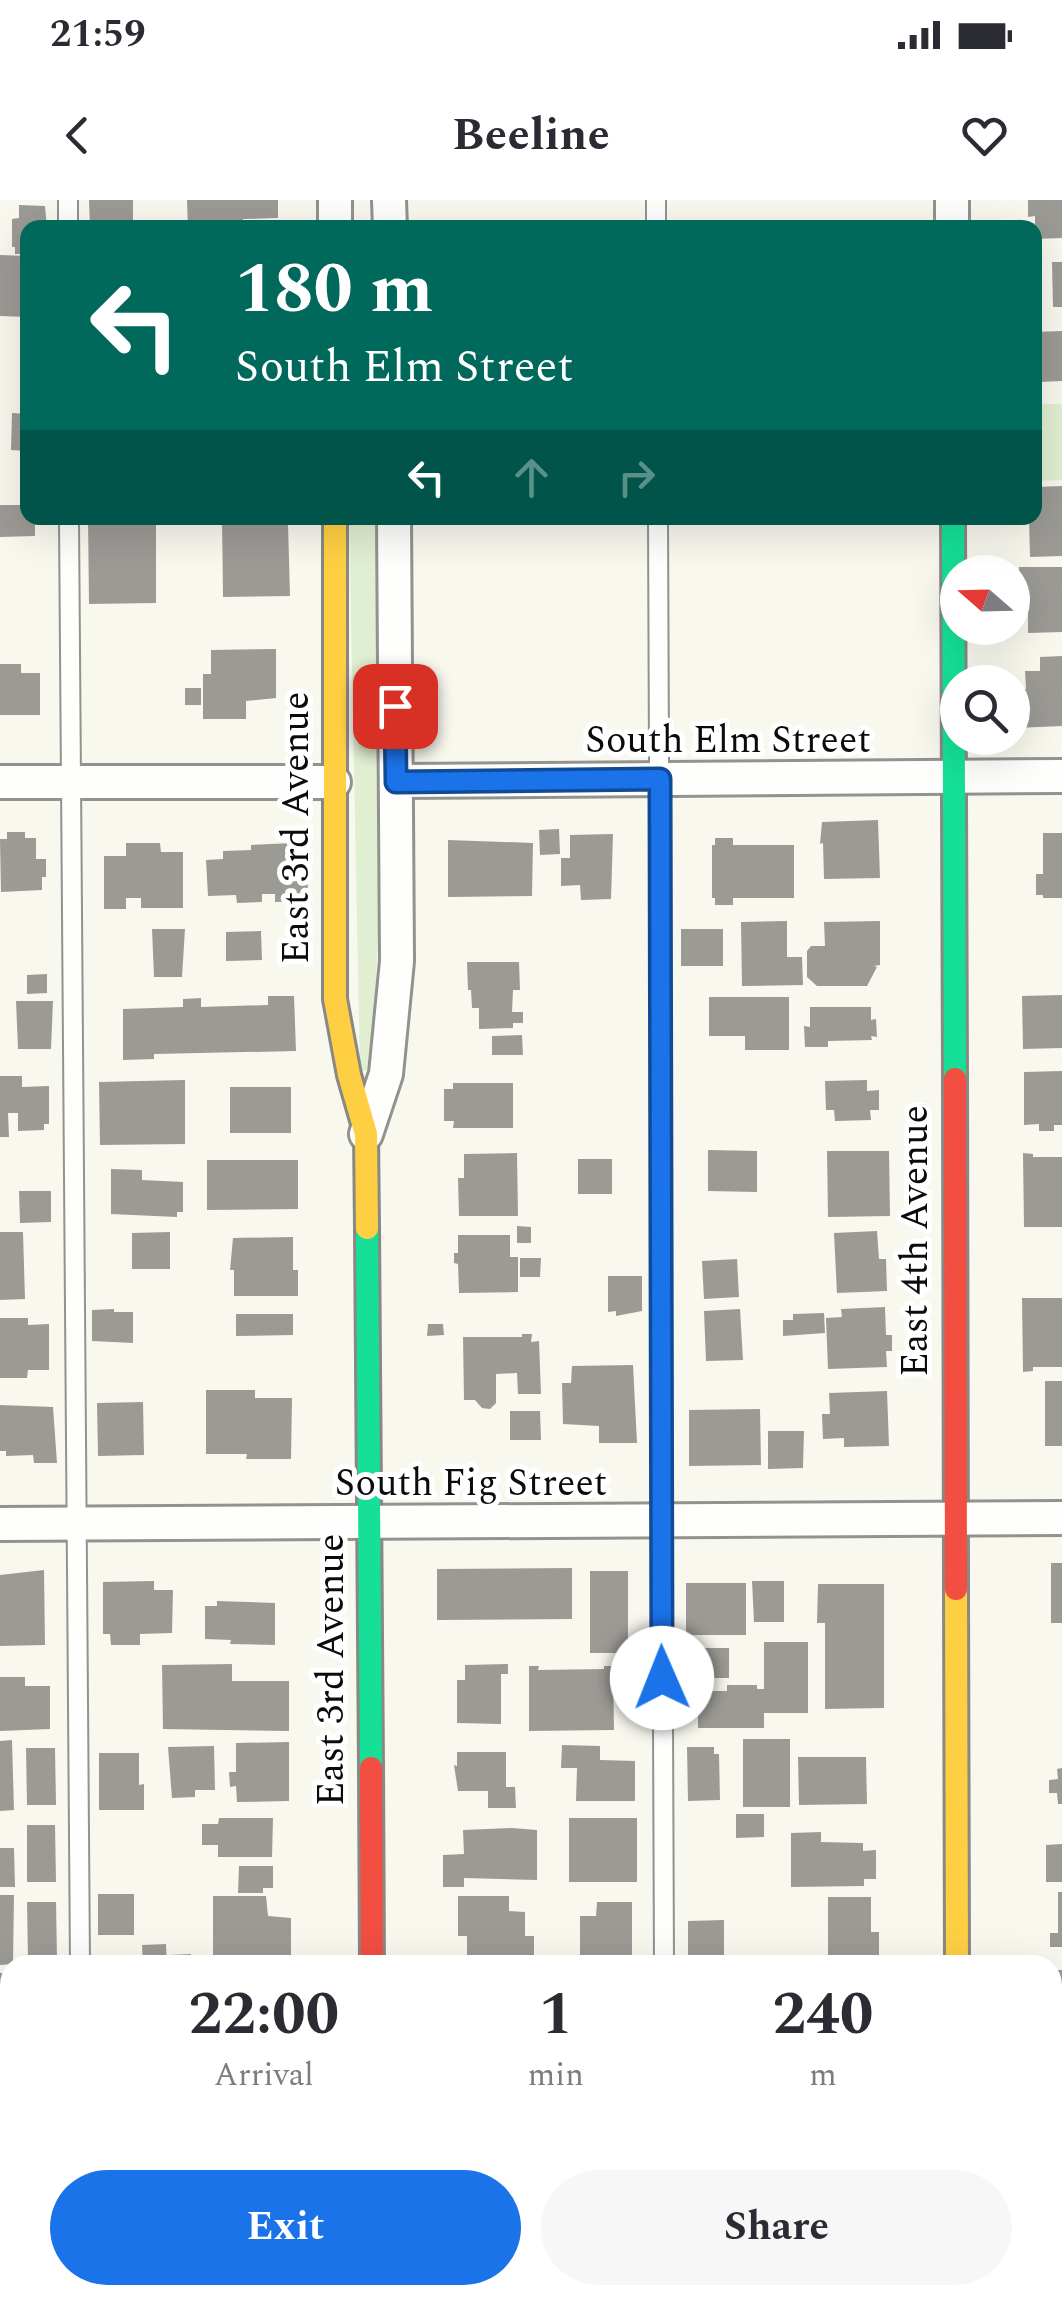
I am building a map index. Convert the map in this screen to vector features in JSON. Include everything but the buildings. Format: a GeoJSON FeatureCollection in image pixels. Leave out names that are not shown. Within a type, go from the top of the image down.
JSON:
{"type":"FeatureCollection","features":[{"type":"Feature","properties":{"kind":"street","name":"East 3rd Avenue"},"geometry":{"type":"LineString","coordinates":[[335,525],[336,999],[348,1075],[366,1134],[372,1955]]}},
{"type":"Feature","properties":{"kind":"street","name":"East 3rd Avenue"},"geometry":{"type":"LineString","coordinates":[[366,1134],[386,1074],[397,961],[394,525]]}},
{"type":"Feature","properties":{"kind":"street","name":"East 4th Avenue"},"geometry":{"type":"LineString","coordinates":[[953,525],[957,1955]]}},
{"type":"Feature","properties":{"kind":"street","name":"South Elm Street"},"geometry":{"type":"LineString","coordinates":[[396,782],[1062,776]]}},
{"type":"Feature","properties":{"kind":"street"},"geometry":{"type":"LineString","coordinates":[[0,782],[334,782]]}},
{"type":"Feature","properties":{"kind":"street","name":"South Fig Street"},"geometry":{"type":"LineString","coordinates":[[0,1524],[1062,1518]]}},
{"type":"Feature","properties":{"kind":"lane"},"geometry":{"type":"LineString","coordinates":[[69,525],[80,1955]]}},
{"type":"Feature","properties":{"kind":"lane"},"geometry":{"type":"LineString","coordinates":[[658,525],[664,1955]]}},
{"type":"Feature","properties":{"kind":"green space"},"geometry":{"type":"Polygon","coordinates":[[[1042,404],[1062,404],[1062,480],[1042,481],[1042,404]]]}},
{"type":"Feature","properties":{"kind":"green space"},"geometry":{"type":"Polygon","coordinates":[[[349,525],[379,525],[381,864],[372,1068],[360,1072],[349,525]]]}},
{"type":"Feature","properties":{"kind":"traffic: fast"},"geometry":{"type":"LineString","coordinates":[[953,525],[955,1079]]}},
{"type":"Feature","properties":{"kind":"traffic: fast"},"geometry":{"type":"LineString","coordinates":[[367,1228],[371,1768]]}},
{"type":"Feature","properties":{"kind":"traffic: slow"},"geometry":{"type":"LineString","coordinates":[[335,525],[335,999],[349,1075],[366,1134],[367,1228]]}},
{"type":"Feature","properties":{"kind":"traffic: slow"},"geometry":{"type":"LineString","coordinates":[[956,1589],[957,1955]]}},
{"type":"Feature","properties":{"kind":"traffic: jam"},"geometry":{"type":"LineString","coordinates":[[955,1079],[956,1589]]}},
{"type":"Feature","properties":{"kind":"traffic: jam"},"geometry":{"type":"LineString","coordinates":[[371,1768],[372,1955]]}},
{"type":"Feature","properties":{"kind":"route"},"geometry":{"type":"LineString","coordinates":[[395,706],[396,782],[660,779],[662,1678]]}}]}
